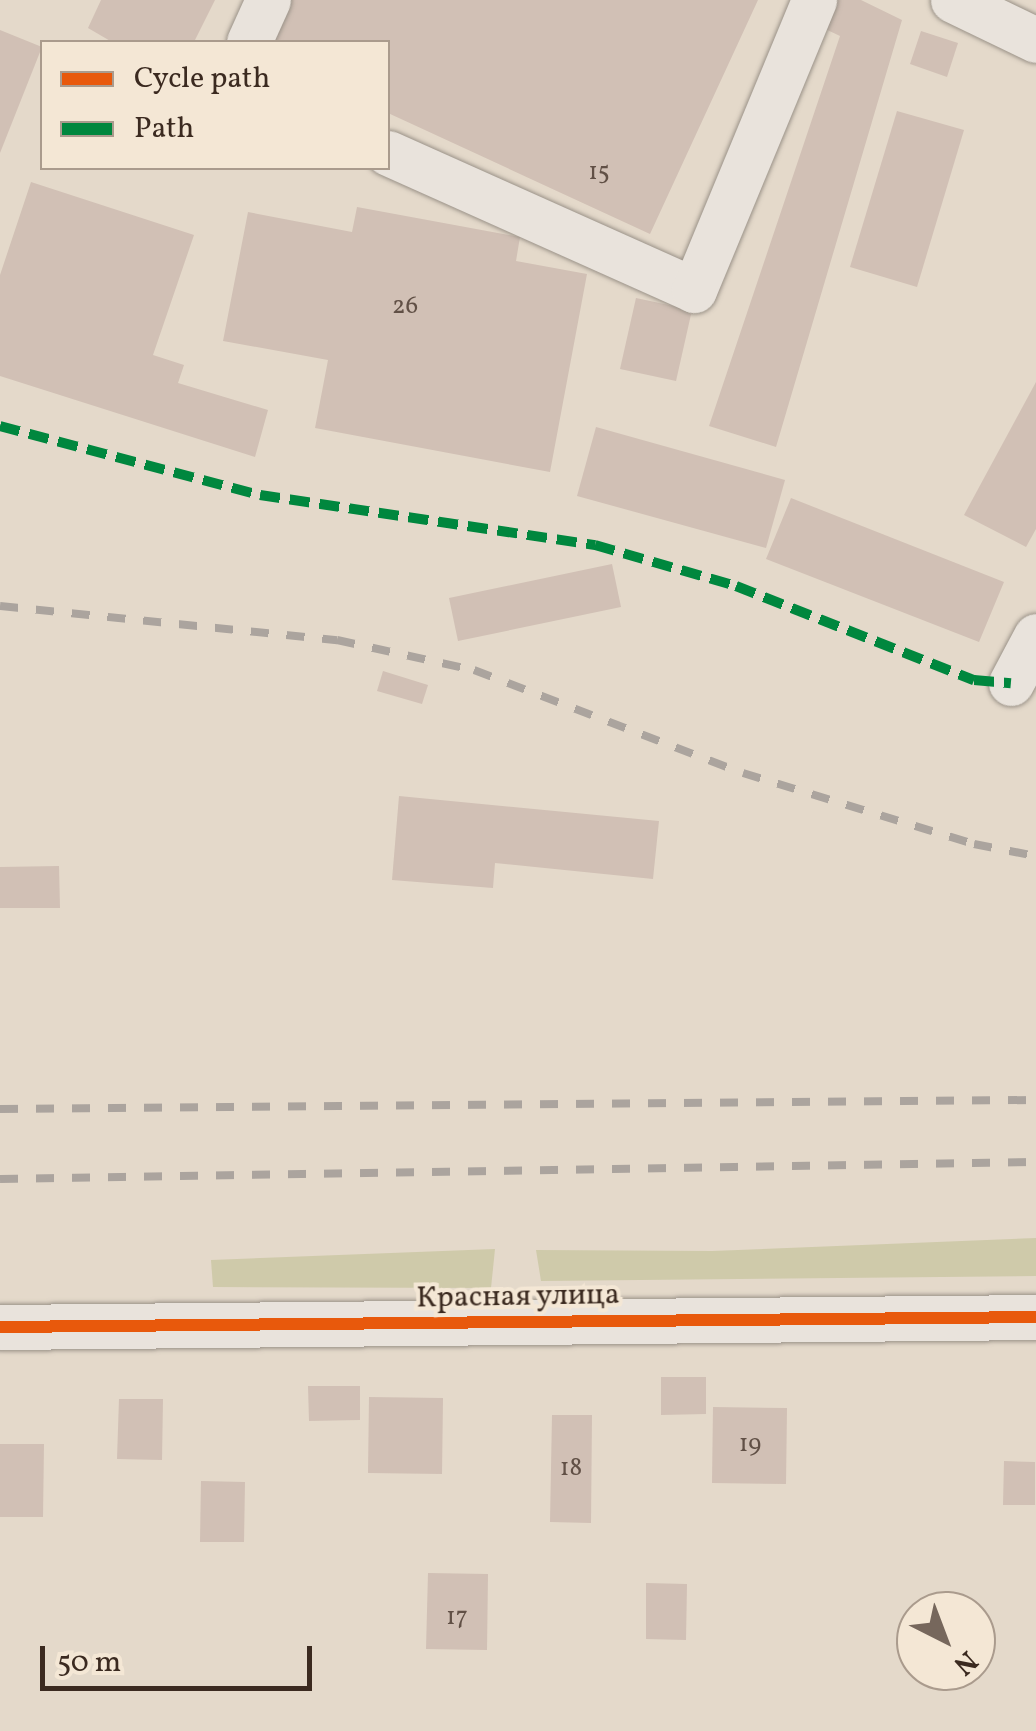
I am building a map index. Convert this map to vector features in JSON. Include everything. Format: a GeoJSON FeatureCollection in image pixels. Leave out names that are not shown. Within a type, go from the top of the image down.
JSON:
{"type":"FeatureCollection","features":[{"type":"Feature","properties":{"kind":"street"},"geometry":{"type":"LineString","coordinates":[[250,40],[268,0]]}},
{"type":"Feature","properties":{"kind":"street"},"geometry":{"type":"LineString","coordinates":[[390,153],[694,290],[814,0]]}},
{"type":"Feature","properties":{"kind":"street"},"geometry":{"type":"LineString","coordinates":[[952,0],[1036,40]]}},
{"type":"Feature","properties":{"kind":"street"},"geometry":{"type":"LineString","coordinates":[[1011,683],[1036,636]]}},
{"type":"Feature","properties":{"kind":"street","name":"Красная улица"},"geometry":{"type":"LineString","coordinates":[[0,1326],[1036,1317]]}},
{"type":"Feature","properties":{"kind":"shaded area"},"geometry":{"type":"Polygon","coordinates":[[[1036,1238],[1036,1276],[541,1281],[536,1250],[712,1251],[1036,1238]]]}},
{"type":"Feature","properties":{"kind":"shaded area"},"geometry":{"type":"Polygon","coordinates":[[[495,1249],[491,1288],[213,1287],[211,1260],[495,1249]]]}},
{"type":"Feature","properties":{"kind":"building"},"geometry":{"type":"Polygon","coordinates":[[[101,0],[215,0],[195,40],[109,40],[88,28],[101,0]]]}},
{"type":"Feature","properties":{"kind":"building"},"geometry":{"type":"Polygon","coordinates":[[[282,0],[758,0],[650,234],[390,114],[390,40],[263,40],[282,0]]]}},
{"type":"Feature","properties":{"kind":"building"},"geometry":{"type":"Polygon","coordinates":[[[828,0],[861,0],[902,20],[776,447],[709,426],[840,36],[819,26],[828,0]]]}},
{"type":"Feature","properties":{"kind":"building"},"geometry":{"type":"Polygon","coordinates":[[[0,30],[40,46],[40,52],[0,153],[0,30]]]}},
{"type":"Feature","properties":{"kind":"building"},"geometry":{"type":"Polygon","coordinates":[[[921,31],[958,43],[947,77],[910,64],[921,31]]]}},
{"type":"Feature","properties":{"kind":"building"},"geometry":{"type":"Polygon","coordinates":[[[897,111],[964,130],[917,287],[850,267],[897,111]]]}},
{"type":"Feature","properties":{"kind":"building"},"geometry":{"type":"Polygon","coordinates":[[[31,182],[194,235],[153,355],[184,365],[178,383],[268,410],[255,457],[0,376],[0,275],[31,182]]]}},
{"type":"Feature","properties":{"kind":"building"},"geometry":{"type":"Polygon","coordinates":[[[357,207],[520,237],[516,261],[587,274],[550,472],[315,428],[328,360],[223,341],[248,212],[352,232],[357,207]]]}},
{"type":"Feature","properties":{"kind":"building"},"geometry":{"type":"Polygon","coordinates":[[[636,298],[692,310],[676,381],[620,369],[636,298]]]}},
{"type":"Feature","properties":{"kind":"building"},"geometry":{"type":"Polygon","coordinates":[[[1036,382],[1036,529],[1026,547],[964,515],[1036,382]]]}},
{"type":"Feature","properties":{"kind":"building"},"geometry":{"type":"Polygon","coordinates":[[[596,427],[785,480],[766,548],[577,496],[596,427]]]}},
{"type":"Feature","properties":{"kind":"building"},"geometry":{"type":"Polygon","coordinates":[[[791,498],[1004,582],[979,642],[766,559],[791,498]]]}},
{"type":"Feature","properties":{"kind":"building"},"geometry":{"type":"Polygon","coordinates":[[[612,564],[621,607],[458,641],[449,598],[612,564]]]}},
{"type":"Feature","properties":{"kind":"building"},"geometry":{"type":"Polygon","coordinates":[[[383,671],[428,685],[422,704],[377,691],[383,671]]]}},
{"type":"Feature","properties":{"kind":"building"},"geometry":{"type":"Polygon","coordinates":[[[399,796],[659,821],[653,879],[495,863],[493,888],[392,880],[399,796]]]}},
{"type":"Feature","properties":{"kind":"building"},"geometry":{"type":"Polygon","coordinates":[[[59,866],[60,908],[0,908],[0,867],[59,866]]]}},
{"type":"Feature","properties":{"kind":"building"},"geometry":{"type":"Polygon","coordinates":[[[661,1377],[706,1377],[706,1414],[661,1415],[661,1377]]]}},
{"type":"Feature","properties":{"kind":"building"},"geometry":{"type":"Polygon","coordinates":[[[308,1386],[360,1386],[360,1420],[309,1421],[308,1386]]]}},
{"type":"Feature","properties":{"kind":"building"},"geometry":{"type":"Polygon","coordinates":[[[369,1397],[443,1398],[442,1474],[368,1473],[369,1397]]]}},
{"type":"Feature","properties":{"kind":"building"},"geometry":{"type":"Polygon","coordinates":[[[119,1399],[163,1399],[162,1460],[117,1459],[119,1399]]]}},
{"type":"Feature","properties":{"kind":"building"},"geometry":{"type":"Polygon","coordinates":[[[713,1407],[787,1408],[786,1484],[712,1483],[713,1407]]]}},
{"type":"Feature","properties":{"kind":"building"},"geometry":{"type":"Polygon","coordinates":[[[552,1415],[592,1415],[591,1523],[550,1522],[552,1415]]]}},
{"type":"Feature","properties":{"kind":"building"},"geometry":{"type":"Polygon","coordinates":[[[0,1444],[44,1444],[43,1517],[0,1517],[0,1444]]]}},
{"type":"Feature","properties":{"kind":"building"},"geometry":{"type":"Polygon","coordinates":[[[1004,1461],[1035,1462],[1035,1505],[1003,1505],[1004,1461]]]}},
{"type":"Feature","properties":{"kind":"building"},"geometry":{"type":"Polygon","coordinates":[[[201,1481],[245,1482],[244,1542],[200,1542],[201,1481]]]}},
{"type":"Feature","properties":{"kind":"building"},"geometry":{"type":"Polygon","coordinates":[[[428,1573],[488,1574],[487,1650],[426,1649],[428,1573]]]}},
{"type":"Feature","properties":{"kind":"building"},"geometry":{"type":"Polygon","coordinates":[[[646,1583],[687,1584],[686,1640],[646,1639],[646,1583]]]}},
{"type":"Feature","properties":{"kind":"railway"},"geometry":{"type":"LineString","coordinates":[[0,606],[337,640],[474,670],[743,773],[974,844],[1036,856]]}},
{"type":"Feature","properties":{"kind":"railway"},"geometry":{"type":"LineString","coordinates":[[0,1109],[1036,1100]]}},
{"type":"Feature","properties":{"kind":"railway"},"geometry":{"type":"LineString","coordinates":[[0,1179],[1036,1162]]}},
{"type":"Feature","properties":{"kind":"marked path"},"geometry":{"type":"LineString","coordinates":[[0,426],[260,495],[595,545],[736,586],[974,680],[1011,683]]}},
{"type":"Feature","properties":{"kind":"cycle path"},"geometry":{"type":"LineString","coordinates":[[0,1327],[1036,1317]]}}]}
